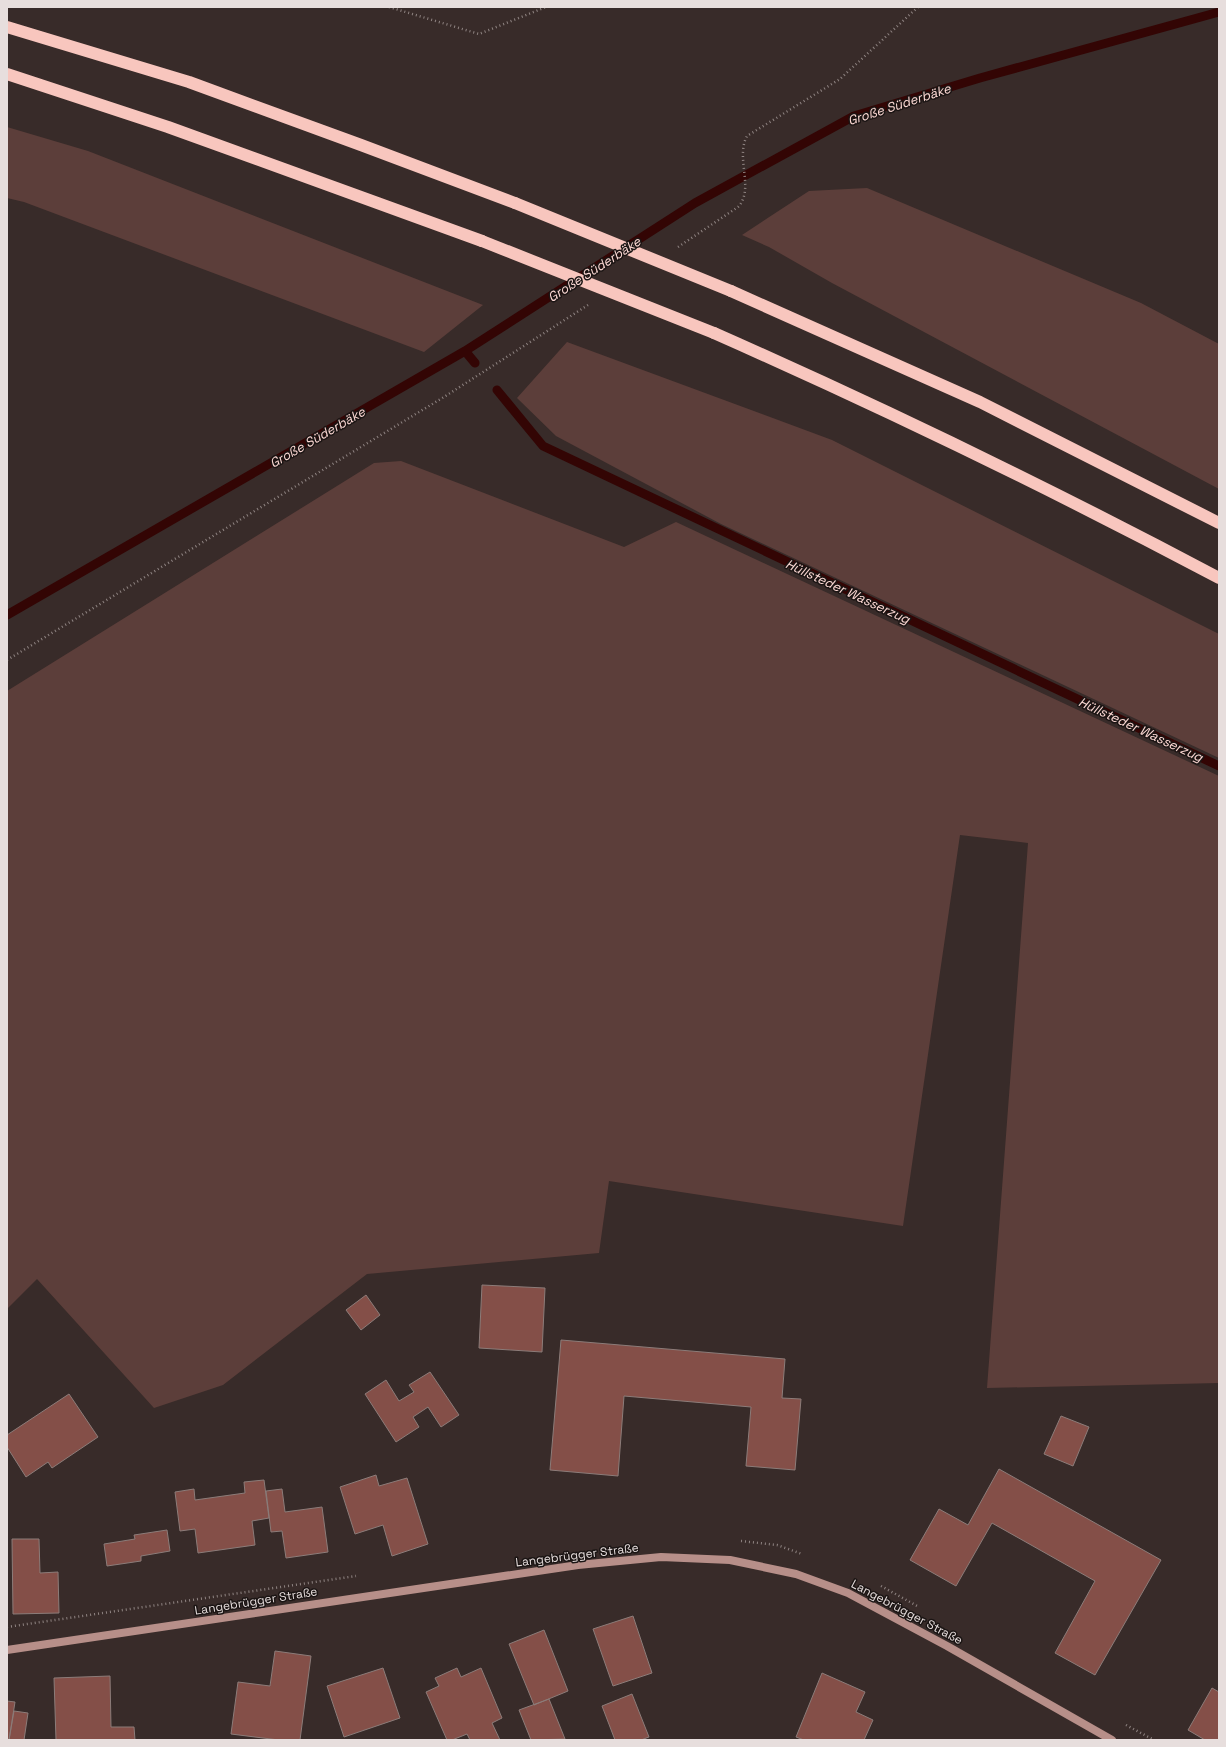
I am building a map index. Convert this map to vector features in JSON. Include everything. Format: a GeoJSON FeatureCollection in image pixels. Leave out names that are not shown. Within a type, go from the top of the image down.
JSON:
{"type":"FeatureCollection","features":[{"type":"Feature","properties":{"kind":"highway"},"geometry":{"type":"LineString","coordinates":[[7,27],[189,82],[515,203],[731,291],[980,402],[1219,523]]}},
{"type":"Feature","properties":{"kind":"highway"},"geometry":{"type":"LineString","coordinates":[[7,74],[168,127],[482,241],[714,333],[838,388],[977,454],[1102,516],[1219,578]]}},
{"type":"Feature","properties":{"kind":"street","name":"Langebrügger Straße"},"geometry":{"type":"LineString","coordinates":[[7,1650],[578,1565],[661,1557],[730,1560],[796,1574],[848,1593],[947,1646],[1112,1740]]}},
{"type":"Feature","properties":{"kind":"path"},"geometry":{"type":"LineString","coordinates":[[389,7],[480,34],[546,7]]}},
{"type":"Feature","properties":{"kind":"path"},"geometry":{"type":"LineString","coordinates":[[745,193],[742,155],[743,143],[747,136],[840,79],[918,7]]}},
{"type":"Feature","properties":{"kind":"path"},"geometry":{"type":"LineString","coordinates":[[7,660],[178,558],[535,340]]}},
{"type":"Feature","properties":{"kind":"path"},"geometry":{"type":"LineString","coordinates":[[735,1540],[777,1545],[803,1554]]}},
{"type":"Feature","properties":{"kind":"path"},"geometry":{"type":"LineString","coordinates":[[7,1627],[360,1576]]}},
{"type":"Feature","properties":{"kind":"path"},"geometry":{"type":"LineString","coordinates":[[880,1586],[894,1592],[920,1608]]}},
{"type":"Feature","properties":{"kind":"path"},"geometry":{"type":"LineString","coordinates":[[1121,1722],[1154,1740]]}},
{"type":"Feature","properties":{"kind":"shaded area"},"geometry":{"type":"Polygon","coordinates":[[[7,127],[88,151],[483,305],[424,352],[24,202],[7,198],[7,127]]]}},
{"type":"Feature","properties":{"kind":"shaded area"},"geometry":{"type":"Polygon","coordinates":[[[867,188],[1141,303],[1219,344],[1219,489],[832,283],[769,247],[742,235],[809,191],[867,188]]]}},
{"type":"Feature","properties":{"kind":"shaded area"},"geometry":{"type":"Polygon","coordinates":[[[567,342],[832,440],[1219,634],[1219,758],[721,524],[556,436],[517,398],[567,342]]]}},
{"type":"Feature","properties":{"kind":"shaded area"},"geometry":{"type":"Polygon","coordinates":[[[401,461],[624,547],[676,522],[1219,776],[1219,1383],[987,1388],[1028,843],[960,835],[903,1226],[609,1181],[599,1253],[367,1274],[223,1385],[154,1408],[37,1279],[7,1309],[7,691],[374,463],[401,461]]]}},
{"type":"Feature","properties":{"kind":"building"},"geometry":{"type":"Polygon","coordinates":[[[482,1285],[545,1288],[542,1352],[479,1348],[482,1285]]]}},
{"type":"Feature","properties":{"kind":"building"},"geometry":{"type":"Polygon","coordinates":[[[366,1295],[380,1315],[361,1330],[346,1310],[366,1295]]]}},
{"type":"Feature","properties":{"kind":"building"},"geometry":{"type":"Polygon","coordinates":[[[561,1340],[785,1359],[782,1398],[801,1399],[795,1470],[746,1466],[751,1407],[624,1396],[618,1476],[550,1470],[561,1340]]]}},
{"type":"Feature","properties":{"kind":"building"},"geometry":{"type":"Polygon","coordinates":[[[430,1372],[459,1415],[441,1427],[428,1407],[413,1417],[419,1427],[396,1442],[365,1394],[386,1380],[399,1401],[414,1392],[409,1385],[430,1372]]]}},
{"type":"Feature","properties":{"kind":"building"},"geometry":{"type":"Polygon","coordinates":[[[69,1394],[98,1437],[52,1468],[48,1462],[26,1477],[7,1447],[7,1435],[69,1394]]]}},
{"type":"Feature","properties":{"kind":"building"},"geometry":{"type":"Polygon","coordinates":[[[1061,1416],[1089,1427],[1073,1466],[1044,1454],[1061,1416]]]}},
{"type":"Feature","properties":{"kind":"building"},"geometry":{"type":"Polygon","coordinates":[[[999,1469],[1161,1560],[1095,1675],[1055,1653],[1095,1581],[992,1523],[956,1586],[910,1560],[939,1509],[968,1525],[999,1469]]]}},
{"type":"Feature","properties":{"kind":"building"},"geometry":{"type":"Polygon","coordinates":[[[376,1475],[379,1486],[407,1478],[428,1544],[392,1556],[383,1525],[355,1534],[340,1487],[376,1475]]]}},
{"type":"Feature","properties":{"kind":"building"},"geometry":{"type":"Polygon","coordinates":[[[264,1480],[269,1518],[252,1521],[255,1545],[198,1553],[195,1529],[180,1531],[175,1492],[194,1489],[195,1500],[245,1493],[244,1482],[264,1480]]]}},
{"type":"Feature","properties":{"kind":"building"},"geometry":{"type":"Polygon","coordinates":[[[282,1489],[285,1512],[322,1507],[328,1552],[286,1558],[282,1531],[271,1532],[266,1491],[282,1489]]]}},
{"type":"Feature","properties":{"kind":"building"},"geometry":{"type":"Polygon","coordinates":[[[167,1530],[170,1551],[141,1556],[141,1561],[107,1566],[104,1544],[135,1539],[134,1535],[167,1530]]]}},
{"type":"Feature","properties":{"kind":"building"},"geometry":{"type":"Polygon","coordinates":[[[12,1539],[39,1539],[40,1573],[58,1572],[59,1613],[13,1614],[12,1539]]]}},
{"type":"Feature","properties":{"kind":"building"},"geometry":{"type":"Polygon","coordinates":[[[633,1616],[652,1673],[613,1686],[593,1629],[633,1616]]]}},
{"type":"Feature","properties":{"kind":"building"},"geometry":{"type":"Polygon","coordinates":[[[544,1630],[568,1691],[534,1705],[509,1644],[544,1630]]]}},
{"type":"Feature","properties":{"kind":"building"},"geometry":{"type":"Polygon","coordinates":[[[275,1651],[311,1656],[300,1740],[279,1740],[231,1734],[238,1682],[270,1686],[275,1651]]]}},
{"type":"Feature","properties":{"kind":"building"},"geometry":{"type":"Polygon","coordinates":[[[383,1668],[400,1718],[344,1737],[327,1686],[383,1668]]]}},
{"type":"Feature","properties":{"kind":"building"},"geometry":{"type":"Polygon","coordinates":[[[457,1668],[461,1677],[481,1668],[502,1718],[492,1723],[500,1740],[470,1740],[467,1734],[452,1740],[447,1740],[426,1692],[439,1686],[435,1678],[457,1668]]]}},
{"type":"Feature","properties":{"kind":"building"},"geometry":{"type":"Polygon","coordinates":[[[822,1673],[865,1692],[856,1712],[873,1720],[864,1740],[804,1740],[796,1737],[822,1673]]]}},
{"type":"Feature","properties":{"kind":"building"},"geometry":{"type":"Polygon","coordinates":[[[110,1676],[111,1727],[134,1727],[135,1740],[56,1740],[54,1678],[110,1676]]]}},
{"type":"Feature","properties":{"kind":"building"},"geometry":{"type":"Polygon","coordinates":[[[1212,1688],[1219,1692],[1219,1740],[1205,1740],[1188,1730],[1212,1688]]]}},
{"type":"Feature","properties":{"kind":"building"},"geometry":{"type":"Polygon","coordinates":[[[632,1694],[649,1737],[641,1740],[615,1740],[602,1706],[632,1694]]]}},
{"type":"Feature","properties":{"kind":"building"},"geometry":{"type":"Polygon","coordinates":[[[549,1699],[565,1739],[531,1740],[519,1710],[549,1699]]]}},
{"type":"Feature","properties":{"kind":"building"},"geometry":{"type":"Polygon","coordinates":[[[7,1701],[15,1702],[9,1740],[7,1740],[7,1701]]]}},
{"type":"Feature","properties":{"kind":"building"},"geometry":{"type":"Polygon","coordinates":[[[14,1711],[28,1713],[24,1740],[9,1740],[14,1711]]]}},
{"type":"Feature","properties":{"kind":"waterway","name":"Große Süderbäke"},"geometry":{"type":"LineString","coordinates":[[7,615],[465,351],[695,203],[854,116],[980,78],[1219,12]]}},
{"type":"Feature","properties":{"kind":"waterway","name":"Hüllsteder Wasserzug"},"geometry":{"type":"LineString","coordinates":[[465,351],[475,363]]}},
{"type":"Feature","properties":{"kind":"waterway","name":"Hüllsteder Wasserzug"},"geometry":{"type":"LineString","coordinates":[[497,390],[543,446],[1219,766]]}}]}
